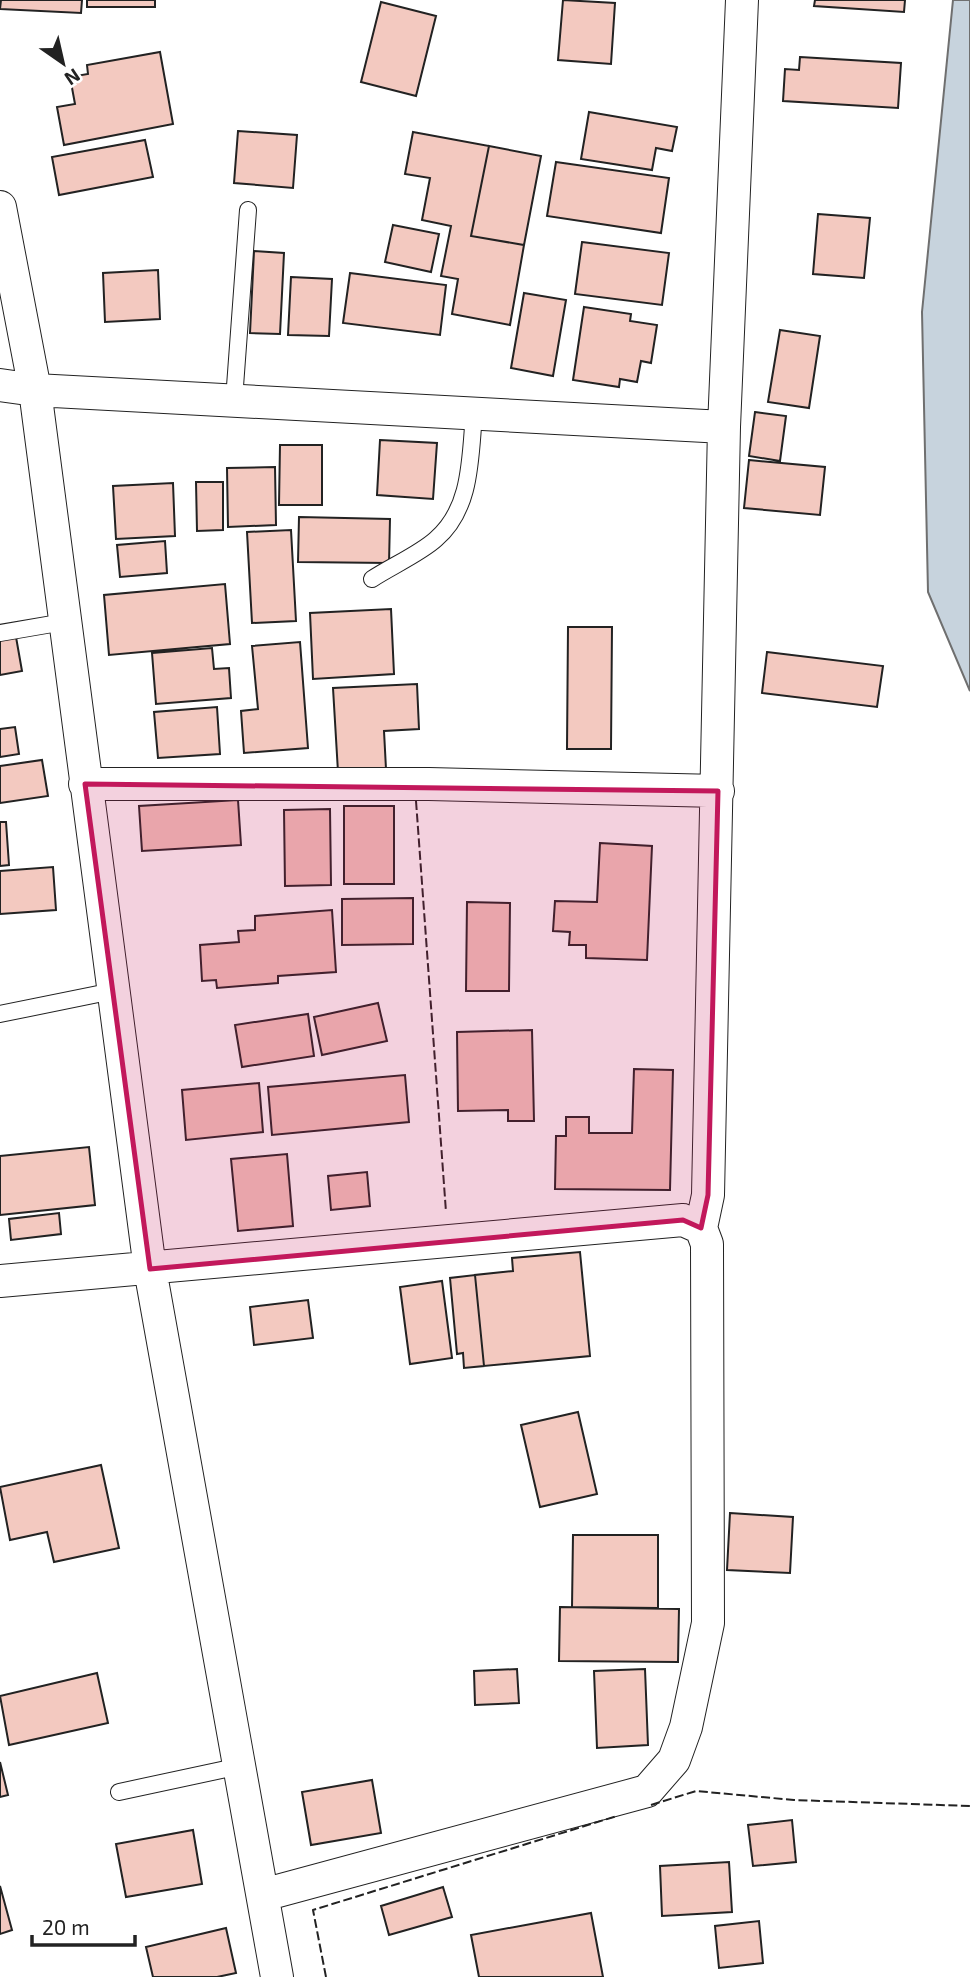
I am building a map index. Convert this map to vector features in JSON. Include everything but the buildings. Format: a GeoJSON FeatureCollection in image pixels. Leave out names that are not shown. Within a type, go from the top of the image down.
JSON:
{"type":"FeatureCollection","features":[{"type":"Feature","properties":{"kind":"street"},"geometry":{"type":"LineString","coordinates":[[263,1895],[647,1791],[674,1760],[686,1727],[708,1623],[707,1244],[701,1228],[708,1195],[724,427],[742,0]]}},
{"type":"Feature","properties":{"kind":"street"},"geometry":{"type":"LineString","coordinates":[[0,207],[35,390],[150,1269],[277,1977]]}},
{"type":"Feature","properties":{"kind":"street"},"geometry":{"type":"LineString","coordinates":[[0,385],[35,390],[724,427]]}},
{"type":"Feature","properties":{"kind":"street"},"geometry":{"type":"LineString","coordinates":[[85,784],[429,784],[718,791]]}},
{"type":"Feature","properties":{"kind":"street"},"geometry":{"type":"LineString","coordinates":[[0,1281],[683,1220],[701,1228]]}},
{"type":"Feature","properties":{"kind":"lane"},"geometry":{"type":"LineString","coordinates":[[234,400],[248,210]]}},
{"type":"Feature","properties":{"kind":"lane"},"geometry":{"type":"LineString","coordinates":[[372,579],[436,539],[457,511],[467,483],[474,414]]}},
{"type":"Feature","properties":{"kind":"lane"},"geometry":{"type":"LineString","coordinates":[[0,633],[64,622]]}},
{"type":"Feature","properties":{"kind":"lane"},"geometry":{"type":"LineString","coordinates":[[0,1013],[113,992]]}},
{"type":"Feature","properties":{"kind":"lane"},"geometry":{"type":"LineString","coordinates":[[119,1792],[240,1766]]}},
{"type":"Feature","properties":{"kind":"highlighted area"},"geometry":{"type":"Polygon","coordinates":[[[85,784],[718,791],[708,1195],[701,1228],[683,1220],[150,1269],[85,784]]]}},
{"type":"Feature","properties":{"kind":"shaded area"},"geometry":{"type":"Polygon","coordinates":[[[953,0],[970,0],[970,691],[928,592],[922,312],[953,0]]]}},
{"type":"Feature","properties":{"kind":"fence"},"geometry":{"type":"LineString","coordinates":[[416,801],[446,1212]]}},
{"type":"Feature","properties":{"kind":"fence"},"geometry":{"type":"LineString","coordinates":[[651,1805],[696,1791],[794,1800],[970,1806]]}},
{"type":"Feature","properties":{"kind":"fence"},"geometry":{"type":"LineString","coordinates":[[326,1977],[313,1910],[617,1816]]}}]}
